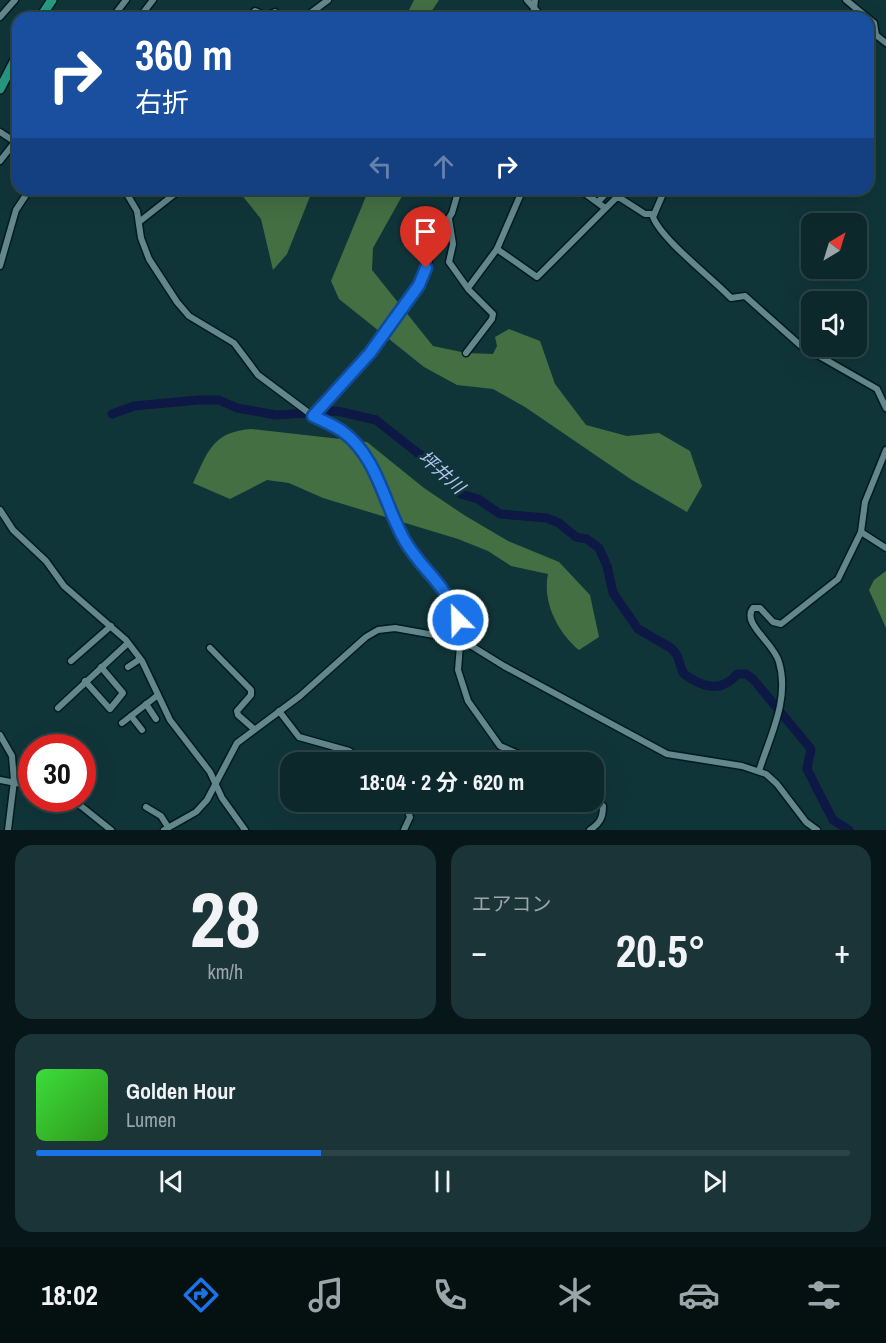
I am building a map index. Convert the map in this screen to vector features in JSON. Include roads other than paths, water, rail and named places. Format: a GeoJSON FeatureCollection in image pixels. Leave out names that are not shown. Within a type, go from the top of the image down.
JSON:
{"type":"FeatureCollection","features":[{"type":"Feature","properties":{"kind":"highway"},"geometry":{"type":"LineString","coordinates":[[0,89],[12,66]]}},
{"type":"Feature","properties":{"kind":"street"},"geometry":{"type":"LineString","coordinates":[[0,17],[15,0]]}},
{"type":"Feature","properties":{"kind":"street"},"geometry":{"type":"LineString","coordinates":[[117,12],[126,0]]}},
{"type":"Feature","properties":{"kind":"street"},"geometry":{"type":"LineString","coordinates":[[144,12],[153,0]]}},
{"type":"Feature","properties":{"kind":"street"},"geometry":{"type":"LineString","coordinates":[[312,12],[328,0]]}},
{"type":"Feature","properties":{"kind":"street"},"geometry":{"type":"LineString","coordinates":[[527,0],[538,12]]}},
{"type":"Feature","properties":{"kind":"street"},"geometry":{"type":"LineString","coordinates":[[534,12],[535,0]]}},
{"type":"Feature","properties":{"kind":"street"},"geometry":{"type":"LineString","coordinates":[[846,0],[861,12]]}},
{"type":"Feature","properties":{"kind":"street"},"geometry":{"type":"LineString","coordinates":[[874,23],[876,35],[886,43]]}},
{"type":"Feature","properties":{"kind":"street"},"geometry":{"type":"LineString","coordinates":[[0,161],[12,147]]}},
{"type":"Feature","properties":{"kind":"street"},"geometry":{"type":"LineString","coordinates":[[0,266],[16,210],[26,195]]}},
{"type":"Feature","properties":{"kind":"street"},"geometry":{"type":"LineString","coordinates":[[128,195],[137,211],[149,259],[189,316],[227,337],[258,375],[313,416],[341,430],[355,442],[368,460],[406,542],[450,599],[462,640],[458,670],[468,701],[501,746],[514,752]]}},
{"type":"Feature","properties":{"kind":"street"},"geometry":{"type":"LineString","coordinates":[[139,222],[173,195]]}},
{"type":"Feature","properties":{"kind":"street"},"geometry":{"type":"LineString","coordinates":[[313,416],[370,353],[414,292],[457,195]]}},
{"type":"Feature","properties":{"kind":"street"},"geometry":{"type":"LineString","coordinates":[[468,288],[497,249],[520,195]]}},
{"type":"Feature","properties":{"kind":"street"},"geometry":{"type":"LineString","coordinates":[[588,195],[605,208]]}},
{"type":"Feature","properties":{"kind":"street"},"geometry":{"type":"LineString","coordinates":[[598,202],[604,195]]}},
{"type":"Feature","properties":{"kind":"street"},"geometry":{"type":"LineString","coordinates":[[662,195],[653,213],[657,225],[731,298],[745,296],[800,345],[878,389],[886,408]]}},
{"type":"Feature","properties":{"kind":"street"},"geometry":{"type":"LineString","coordinates":[[497,249],[537,277],[612,201],[620,198],[645,214],[653,213]]}},
{"type":"Feature","properties":{"kind":"street"},"geometry":{"type":"LineString","coordinates":[[448,219],[453,244],[450,262],[468,288],[488,307],[493,317],[466,353]]}},
{"type":"Feature","properties":{"kind":"street"},"geometry":{"type":"LineString","coordinates":[[759,771],[778,712],[783,684],[776,654],[750,623],[750,612],[753,608],[760,608],[778,624],[791,617],[836,582],[861,532],[865,502],[886,450]]}},
{"type":"Feature","properties":{"kind":"street"},"geometry":{"type":"LineString","coordinates":[[0,510],[13,530],[46,561],[64,586],[128,643],[140,659],[170,720],[210,772],[214,783],[245,830]]}},
{"type":"Feature","properties":{"kind":"street"},"geometry":{"type":"LineString","coordinates":[[861,532],[886,548]]}},
{"type":"Feature","properties":{"kind":"street"},"geometry":{"type":"LineString","coordinates":[[71,661],[111,626]]}},
{"type":"Feature","properties":{"kind":"street"},"geometry":{"type":"LineString","coordinates":[[146,807],[161,816],[166,829],[196,812],[207,800],[237,743],[378,630],[395,628],[462,640],[504,666],[667,754],[759,771],[772,778],[806,822],[817,830]]}},
{"type":"Feature","properties":{"kind":"street"},"geometry":{"type":"LineString","coordinates":[[58,708],[128,643]]}},
{"type":"Feature","properties":{"kind":"street"},"geometry":{"type":"LineString","coordinates":[[210,648],[251,690],[251,695],[237,711],[238,715],[254,729]]}},
{"type":"Feature","properties":{"kind":"street"},"geometry":{"type":"LineString","coordinates":[[128,668],[140,659]]}},
{"type":"Feature","properties":{"kind":"street"},"geometry":{"type":"LineString","coordinates":[[85,681],[110,709],[123,693],[101,667]]}},
{"type":"Feature","properties":{"kind":"street"},"geometry":{"type":"LineString","coordinates":[[122,723],[158,695]]}},
{"type":"Feature","properties":{"kind":"street"},"geometry":{"type":"LineString","coordinates":[[146,704],[156,718]]}},
{"type":"Feature","properties":{"kind":"street"},"geometry":{"type":"LineString","coordinates":[[279,711],[299,737],[349,752]]}},
{"type":"Feature","properties":{"kind":"street"},"geometry":{"type":"LineString","coordinates":[[131,716],[142,730]]}},
{"type":"Feature","properties":{"kind":"street"},"geometry":{"type":"LineString","coordinates":[[0,735],[12,756],[14,781],[8,830]]}},
{"type":"Feature","properties":{"kind":"street"},"geometry":{"type":"LineString","coordinates":[[0,780],[18,782]]}},
{"type":"Feature","properties":{"kind":"street"},"geometry":{"type":"LineString","coordinates":[[86,812],[111,830]]}},
{"type":"Feature","properties":{"kind":"street"},"geometry":{"type":"LineString","coordinates":[[404,830],[410,817],[408,812]]}},
{"type":"Feature","properties":{"kind":"street"},"geometry":{"type":"LineString","coordinates":[[590,830],[601,820],[603,812]]}},
{"type":"Feature","properties":{"kind":"waterway","name":"坪井川"},"geometry":{"type":"LineString","coordinates":[[112,414],[134,406],[219,400],[237,408],[276,415],[337,411],[376,420],[419,454],[438,464],[452,487],[461,494],[478,499],[500,514],[547,518],[559,523],[576,537],[587,539],[599,548],[607,566],[613,593],[638,629],[671,648],[677,655],[683,673],[697,682],[711,686],[724,684],[737,674],[746,674],[753,679],[811,749],[807,769],[833,820],[849,830]]}}]}
